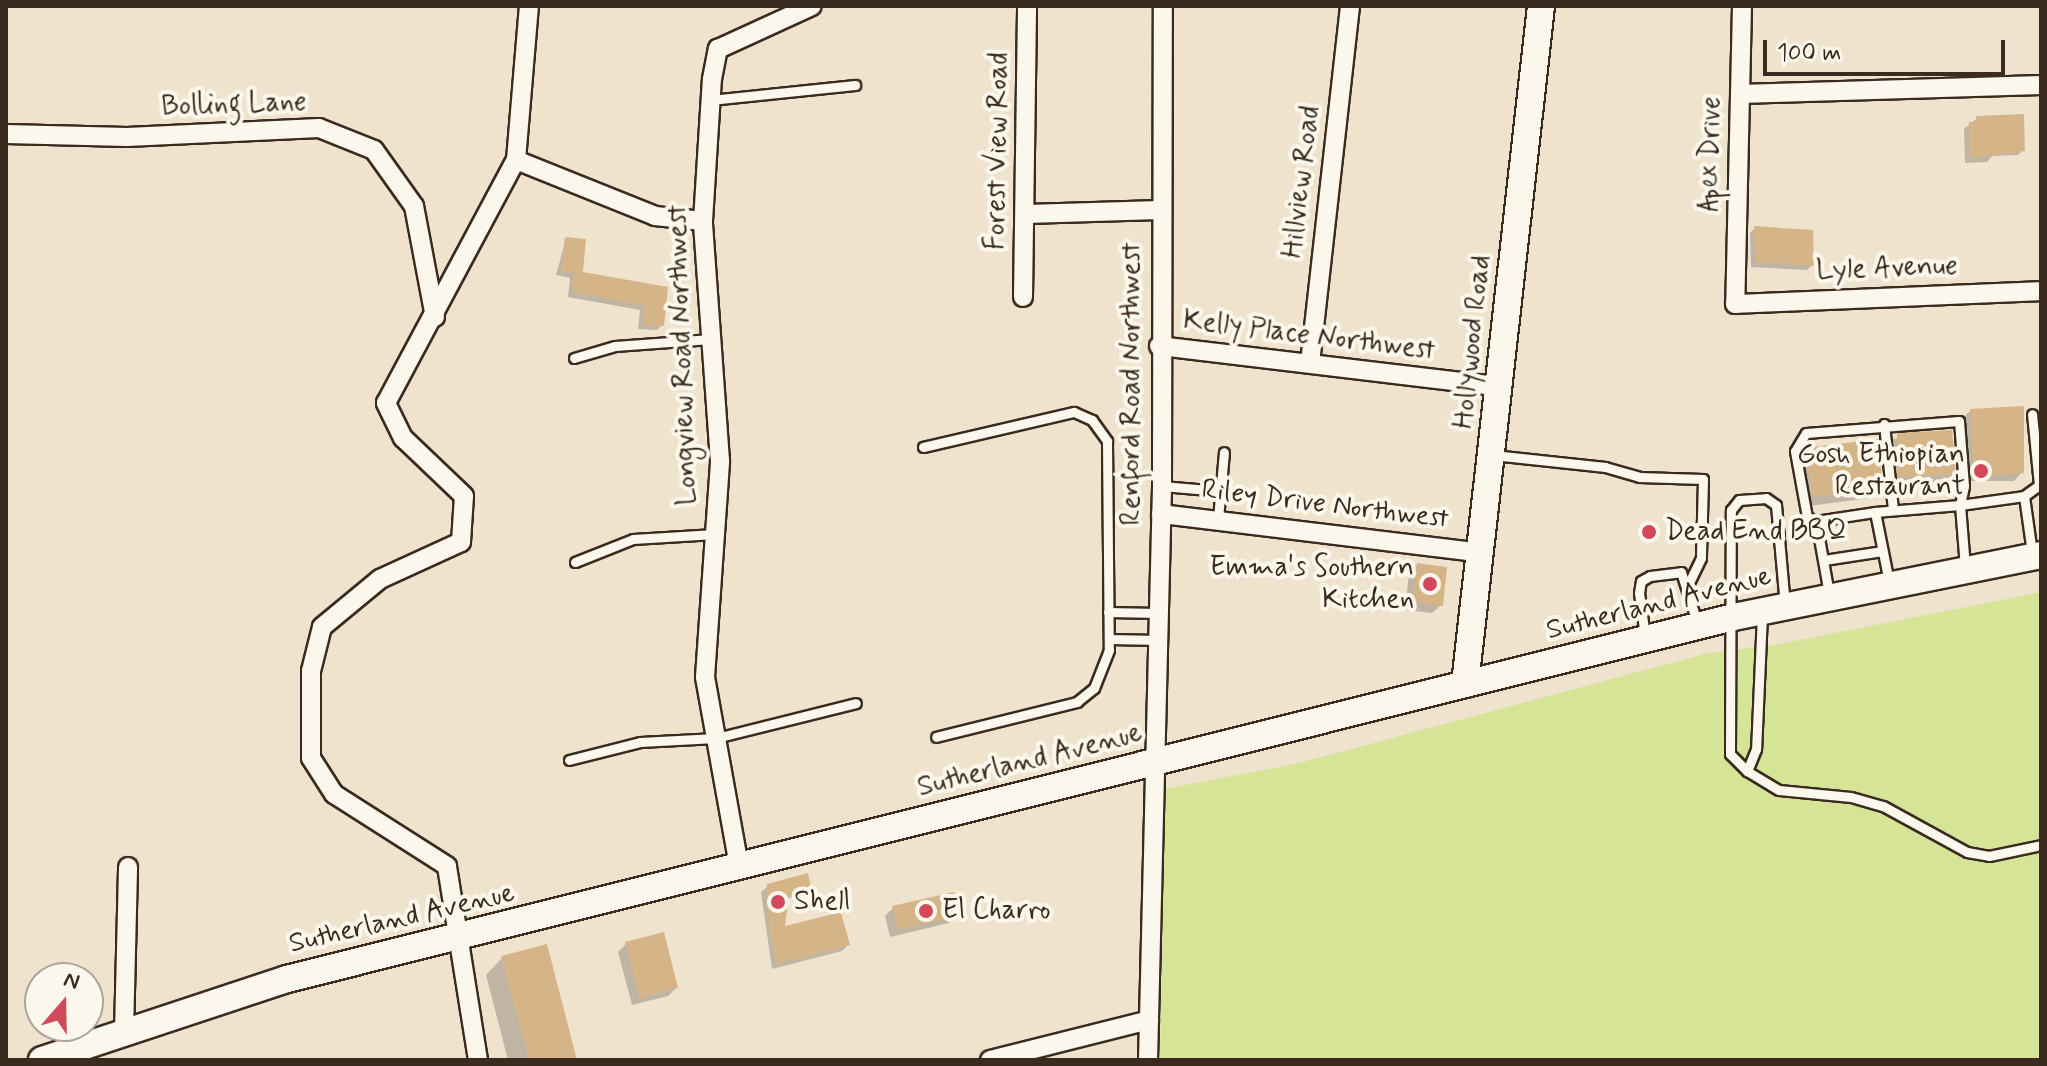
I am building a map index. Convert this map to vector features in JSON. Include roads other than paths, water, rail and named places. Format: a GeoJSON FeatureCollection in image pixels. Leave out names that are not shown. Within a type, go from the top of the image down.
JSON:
{"type":"FeatureCollection","features":[{"type":"Feature","properties":{"kind":"street","name":"Longview Road Northwest"},"geometry":{"type":"LineString","coordinates":[[739,866],[705,677],[720,461],[703,221],[710,100],[718,49],[812,6]]}},
{"type":"Feature","properties":{"kind":"street","name":"Forest View Road"},"geometry":{"type":"LineString","coordinates":[[1023,297],[1027,214],[1027,6]]}},
{"type":"Feature","properties":{"kind":"street","name":"Renford Road Northwest"},"geometry":{"type":"LineString","coordinates":[[1148,1060],[1162,486],[1159,210],[1163,6]]}},
{"type":"Feature","properties":{"kind":"street","name":"Hillview Road"},"geometry":{"type":"LineString","coordinates":[[1310,363],[1350,6]]}},
{"type":"Feature","properties":{"kind":"street","name":"Hollywood Road"},"geometry":{"type":"LineString","coordinates":[[1465,684],[1501,387],[1541,6]]}},
{"type":"Feature","properties":{"kind":"street","name":"Apex Drive"},"geometry":{"type":"LineString","coordinates":[[1735,304],[1742,6]]}},
{"type":"Feature","properties":{"kind":"street"},"geometry":{"type":"LineString","coordinates":[[478,1060],[447,866],[334,794],[311,758],[311,671],[322,627],[380,579],[461,542],[464,496],[403,438],[386,403],[435,317],[516,160],[530,8]]}},
{"type":"Feature","properties":{"kind":"street"},"geometry":{"type":"LineString","coordinates":[[1740,94],[2041,85]]}},
{"type":"Feature","properties":{"kind":"street","name":"Bolling Lane"},"geometry":{"type":"LineString","coordinates":[[6,134],[127,137],[319,128],[374,150],[414,206],[435,317]]}},
{"type":"Feature","properties":{"kind":"street"},"geometry":{"type":"LineString","coordinates":[[516,160],[655,216],[703,221]]}},
{"type":"Feature","properties":{"kind":"street"},"geometry":{"type":"LineString","coordinates":[[1027,214],[1159,210]]}},
{"type":"Feature","properties":{"kind":"street","name":"Lyle Avenue"},"geometry":{"type":"LineString","coordinates":[[1735,304],[2041,291]]}},
{"type":"Feature","properties":{"kind":"street","name":"Kelly Place Northwest"},"geometry":{"type":"LineString","coordinates":[[1159,346],[1501,387]]}},
{"type":"Feature","properties":{"kind":"street","name":"Riley Drive Northwest"},"geometry":{"type":"LineString","coordinates":[[1161,514],[1482,553]]}},
{"type":"Feature","properties":{"kind":"street","name":"Sutherland Avenue"},"geometry":{"type":"LineString","coordinates":[[42,1060],[287,979],[459,939],[1734,617],[2037,556]]}},
{"type":"Feature","properties":{"kind":"street"},"geometry":{"type":"LineString","coordinates":[[124,1033],[128,867]]}},
{"type":"Feature","properties":{"kind":"street"},"geometry":{"type":"LineString","coordinates":[[990,1060],[1149,1020]]}},
{"type":"Feature","properties":{"kind":"lane"},"geometry":{"type":"LineString","coordinates":[[710,100],[855,85]]}},
{"type":"Feature","properties":{"kind":"lane"},"geometry":{"type":"LineString","coordinates":[[574,358],[615,346],[711,339]]}},
{"type":"Feature","properties":{"kind":"lane"},"geometry":{"type":"LineString","coordinates":[[923,447],[1074,412],[1092,420],[1107,441],[1109,639],[1102,672],[1094,688],[1077,702],[936,737]]}},
{"type":"Feature","properties":{"kind":"lane"},"geometry":{"type":"LineString","coordinates":[[1965,570],[1960,505],[1964,486],[1959,421],[1884,424],[1806,433],[1795,451],[1807,517],[1816,521],[1875,512],[1960,505],[2024,496],[2039,485],[2032,414]]}},
{"type":"Feature","properties":{"kind":"lane"},"geometry":{"type":"LineString","coordinates":[[1884,424],[1893,510]]}},
{"type":"Feature","properties":{"kind":"lane"},"geometry":{"type":"LineString","coordinates":[[1218,519],[1224,452]]}},
{"type":"Feature","properties":{"kind":"lane"},"geometry":{"type":"LineString","coordinates":[[1493,455],[1605,467],[1639,477],[1703,479],[1701,558],[1688,585]]}},
{"type":"Feature","properties":{"kind":"lane"},"geometry":{"type":"LineString","coordinates":[[1162,486],[1220,491]]}},
{"type":"Feature","properties":{"kind":"lane"},"geometry":{"type":"LineString","coordinates":[[2024,496],[2037,556]]}},
{"type":"Feature","properties":{"kind":"lane"},"geometry":{"type":"LineString","coordinates":[[1747,771],[1756,749],[1774,608],[1776,505],[1766,498],[1739,500],[1731,510],[1734,617],[1730,754],[1747,771],[1779,790],[1851,797],[1883,806],[1967,852],[1989,856],[2041,845]]}},
{"type":"Feature","properties":{"kind":"lane"},"geometry":{"type":"LineString","coordinates":[[1875,512],[1890,585]]}},
{"type":"Feature","properties":{"kind":"lane"},"geometry":{"type":"LineString","coordinates":[[1816,521],[1829,597]]}},
{"type":"Feature","properties":{"kind":"lane"},"geometry":{"type":"LineString","coordinates":[[575,562],[633,539],[715,534]]}},
{"type":"Feature","properties":{"kind":"lane"},"geometry":{"type":"LineString","coordinates":[[1824,560],[1882,551]]}},
{"type":"Feature","properties":{"kind":"lane"},"geometry":{"type":"LineString","coordinates":[[1646,639],[1641,581],[1681,572],[1688,585],[1697,626]]}},
{"type":"Feature","properties":{"kind":"lane"},"geometry":{"type":"LineString","coordinates":[[1108,612],[1159,613]]}},
{"type":"Feature","properties":{"kind":"lane"},"geometry":{"type":"LineString","coordinates":[[1109,639],[1159,640]]}},
{"type":"Feature","properties":{"kind":"lane"},"geometry":{"type":"LineString","coordinates":[[569,760],[640,742],[716,738],[856,703]]}},
{"type":"Feature","properties":{"kind":"place","name":"Gosh Ethiopian Restaurant"},"geometry":{"type":"Point","coordinates":[1981,471]}},
{"type":"Feature","properties":{"kind":"place","name":"Dead End BBQ"},"geometry":{"type":"Point","coordinates":[1649,532]}},
{"type":"Feature","properties":{"kind":"place","name":"Emma's Southern Kitchen"},"geometry":{"type":"Point","coordinates":[1430,584]}},
{"type":"Feature","properties":{"kind":"place","name":"Shell"},"geometry":{"type":"Point","coordinates":[778,902]}},
{"type":"Feature","properties":{"kind":"place","name":"El Charro"},"geometry":{"type":"Point","coordinates":[926,911]}}]}
